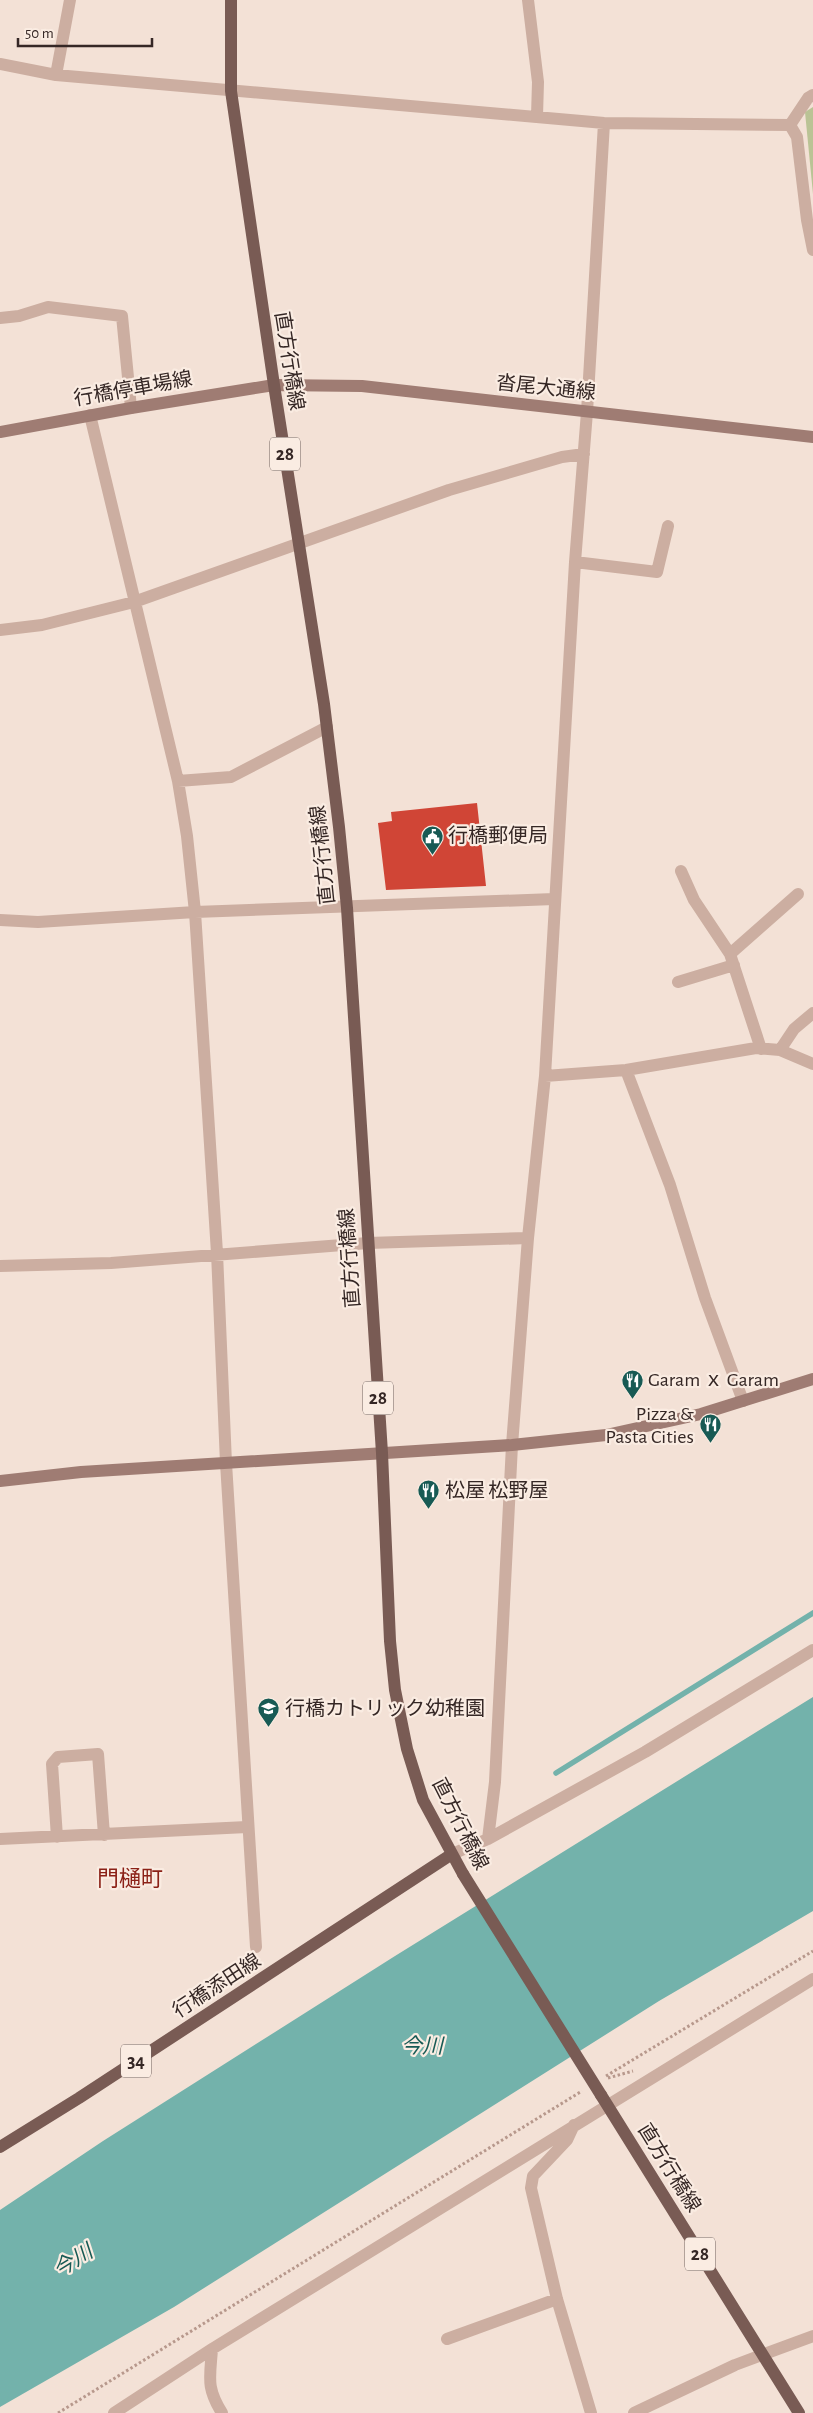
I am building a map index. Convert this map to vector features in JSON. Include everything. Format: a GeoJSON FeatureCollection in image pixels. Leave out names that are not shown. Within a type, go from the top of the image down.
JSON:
{"type":"FeatureCollection","features":[{"type":"Feature","properties":{"kind":"main road","name":"直方行橋線"},"geometry":{"type":"LineString","coordinates":[[231,0],[231,91],[327,727],[347,908],[382,1453],[390,1641],[395,1690],[406,1749],[423,1800],[463,1874],[798,2413]]}},
{"type":"Feature","properties":{"kind":"main road","name":"行橋添田線"},"geometry":{"type":"LineString","coordinates":[[0,2147],[79,2098],[452,1854]]}},
{"type":"Feature","properties":{"kind":"street"},"geometry":{"type":"LineString","coordinates":[[56,75],[70,0]]}},
{"type":"Feature","properties":{"kind":"street"},"geometry":{"type":"LineString","coordinates":[[528,0],[538,82],[537,116]]}},
{"type":"Feature","properties":{"kind":"street"},"geometry":{"type":"LineString","coordinates":[[0,64],[56,75],[604,122],[790,126]]}},
{"type":"Feature","properties":{"kind":"street"},"geometry":{"type":"LineString","coordinates":[[790,126],[808,98],[813,95]]}},
{"type":"Feature","properties":{"kind":"street"},"geometry":{"type":"LineString","coordinates":[[488,1840],[495,1772],[512,1444],[528,1238],[545,1076],[554,899],[575,562],[587,412],[604,122]]}},
{"type":"Feature","properties":{"kind":"street"},"geometry":{"type":"LineString","coordinates":[[790,126],[798,137],[810,214],[813,250]]}},
{"type":"Feature","properties":{"kind":"street"},"geometry":{"type":"LineString","coordinates":[[0,318],[19,316],[48,307],[122,316],[131,408]]}},
{"type":"Feature","properties":{"kind":"street","name":"行橋停車場線"},"geometry":{"type":"LineString","coordinates":[[0,432],[90,415],[274,385]]}},
{"type":"Feature","properties":{"kind":"street","name":"沓尾大通線"},"geometry":{"type":"LineString","coordinates":[[274,385],[362,386],[813,437]]}},
{"type":"Feature","properties":{"kind":"street"},"geometry":{"type":"LineString","coordinates":[[90,415],[178,781],[187,836],[195,912],[217,1254],[226,1463],[247,1827],[256,1947]]}},
{"type":"Feature","properties":{"kind":"street"},"geometry":{"type":"LineString","coordinates":[[0,630],[42,625],[134,602],[449,490],[562,457],[584,454]]}},
{"type":"Feature","properties":{"kind":"street"},"geometry":{"type":"LineString","coordinates":[[575,562],[657,572],[668,526]]}},
{"type":"Feature","properties":{"kind":"street"},"geometry":{"type":"LineString","coordinates":[[178,781],[231,777],[327,727]]}},
{"type":"Feature","properties":{"kind":"street"},"geometry":{"type":"LineString","coordinates":[[681,871],[694,900],[732,960],[761,1049]]}},
{"type":"Feature","properties":{"kind":"street"},"geometry":{"type":"LineString","coordinates":[[678,982],[732,960],[798,894]]}},
{"type":"Feature","properties":{"kind":"street"},"geometry":{"type":"LineString","coordinates":[[0,920],[38,922],[195,912],[347,908],[554,899]]}},
{"type":"Feature","properties":{"kind":"street"},"geometry":{"type":"LineString","coordinates":[[780,1050],[794,1029],[813,1014]]}},
{"type":"Feature","properties":{"kind":"street"},"geometry":{"type":"LineString","coordinates":[[545,1076],[626,1070],[761,1049],[780,1050],[813,1064]]}},
{"type":"Feature","properties":{"kind":"street"},"geometry":{"type":"LineString","coordinates":[[626,1070],[670,1185],[702,1289],[743,1401]]}},
{"type":"Feature","properties":{"kind":"street"},"geometry":{"type":"LineString","coordinates":[[0,1266],[111,1263],[368,1243],[528,1238]]}},
{"type":"Feature","properties":{"kind":"street"},"geometry":{"type":"LineString","coordinates":[[0,1481],[80,1472],[512,1444],[606,1435],[701,1414],[813,1379]]}},
{"type":"Feature","properties":{"kind":"street"},"geometry":{"type":"LineString","coordinates":[[452,1854],[488,1840],[644,1752],[813,1650]]}},
{"type":"Feature","properties":{"kind":"street"},"geometry":{"type":"LineString","coordinates":[[57,1837],[52,1764],[58,1757],[98,1754],[104,1835]]}},
{"type":"Feature","properties":{"kind":"street"},"geometry":{"type":"LineString","coordinates":[[0,1839],[247,1827]]}},
{"type":"Feature","properties":{"kind":"street"},"geometry":{"type":"LineString","coordinates":[[114,2413],[212,2348],[574,2126],[604,2100],[813,1978]]}},
{"type":"Feature","properties":{"kind":"street"},"geometry":{"type":"LineString","coordinates":[[574,2126],[567,2140],[532,2180],[531,2188],[556,2299],[591,2413]]}},
{"type":"Feature","properties":{"kind":"street"},"geometry":{"type":"LineString","coordinates":[[447,2339],[556,2299]]}},
{"type":"Feature","properties":{"kind":"street"},"geometry":{"type":"LineString","coordinates":[[634,2413],[762,2354],[813,2336]]}},
{"type":"Feature","properties":{"kind":"street"},"geometry":{"type":"LineString","coordinates":[[212,2348],[210,2384],[212,2397],[222,2413]]}},
{"type":"Feature","properties":{"kind":"path"},"geometry":{"type":"LineString","coordinates":[[600,2080],[813,1951]]}},
{"type":"Feature","properties":{"kind":"path"},"geometry":{"type":"LineString","coordinates":[[58,2413],[583,2090]]}},
{"type":"Feature","properties":{"kind":"green space"},"geometry":{"type":"Polygon","coordinates":[[[813,107],[813,194],[805,112],[813,107]]]}},
{"type":"Feature","properties":{"kind":"water","name":"今川"},"geometry":{"type":"Polygon","coordinates":[[[813,1697],[813,1911],[659,2001],[174,2307],[0,2407],[0,2210],[103,2141],[395,1956],[813,1697]]]}},
{"type":"Feature","properties":{"kind":"building","name":"行橋郵便局"},"geometry":{"type":"Polygon","coordinates":[[[477,803],[486,886],[386,890],[378,823],[392,821],[391,812],[477,803]]]}},
{"type":"Feature","properties":{"kind":"waterway"},"geometry":{"type":"LineString","coordinates":[[556,1773],[813,1613]]}},
{"type":"Feature","properties":{"kind":"place","name":"行橋郵便局"},"geometry":{"type":"Point","coordinates":[432,855]}},
{"type":"Feature","properties":{"kind":"place","name":"Garam ｘ Garam"},"geometry":{"type":"Point","coordinates":[632,1399]}},
{"type":"Feature","properties":{"kind":"place","name":"Pizza & Pasta Cities"},"geometry":{"type":"Point","coordinates":[710,1444]}},
{"type":"Feature","properties":{"kind":"place","name":"松屋 松野屋"},"geometry":{"type":"Point","coordinates":[429,1510]}},
{"type":"Feature","properties":{"kind":"place","name":"行橋カトリック幼稚園"},"geometry":{"type":"Point","coordinates":[269,1728]}},
{"type":"Feature","properties":{"kind":"district","name":"門樋町"},"geometry":{"type":"Point","coordinates":[130,1879]}}]}
